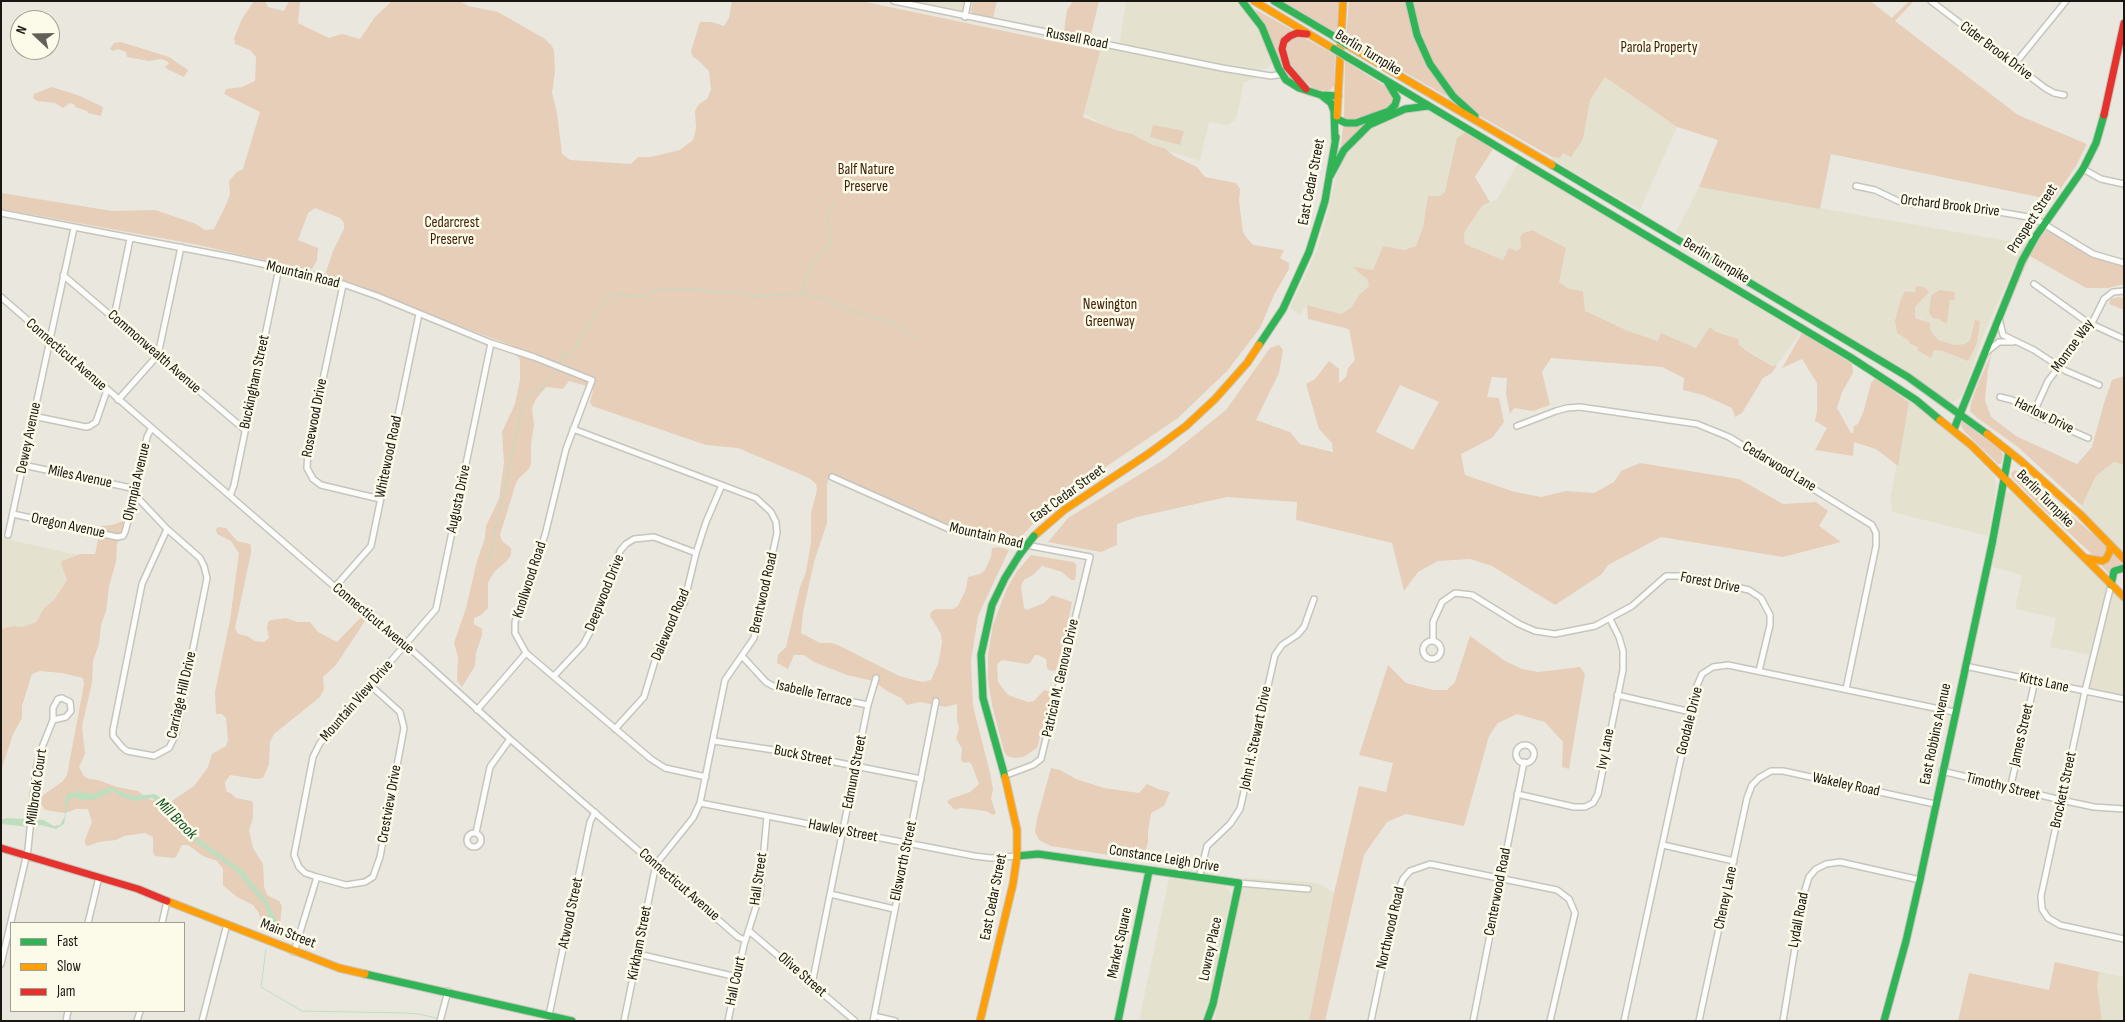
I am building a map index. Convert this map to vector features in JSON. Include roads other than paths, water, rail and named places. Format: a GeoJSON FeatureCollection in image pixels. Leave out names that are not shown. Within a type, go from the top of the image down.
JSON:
{"type":"FeatureCollection","features":[{"type":"Feature","properties":{"kind":"main road"},"geometry":{"type":"LineString","coordinates":[[1242,1],[1262,27],[1294,86],[1321,95],[1331,102],[1334,108],[1335,140]]}},
{"type":"Feature","properties":{"kind":"main road","name":"Berlin Turnpike"},"geometry":{"type":"LineString","coordinates":[[1254,1],[1886,379],[1954,429],[2124,597]]}},
{"type":"Feature","properties":{"kind":"main road","name":"Berlin Turnpike"},"geometry":{"type":"LineString","coordinates":[[1274,1],[1499,135],[1605,195],[1894,368],[1960,414],[2009,452],[2071,506],[2124,559]]}},
{"type":"Feature","properties":{"kind":"main road","name":"East Cedar Street"},"geometry":{"type":"LineString","coordinates":[[980,1021],[1013,884],[1017,856],[1017,830],[1014,815],[983,698],[981,655],[986,626],[994,600],[1020,554],[1034,536],[1064,510],[1174,436],[1210,404],[1237,375],[1274,323],[1297,282],[1318,230],[1330,176],[1337,119],[1344,1]]}},
{"type":"Feature","properties":{"kind":"main road"},"geometry":{"type":"LineString","coordinates":[[1409,1],[1419,40],[1434,70],[1458,101],[1499,135]]}},
{"type":"Feature","properties":{"kind":"main road","name":"Prospect Street"},"geometry":{"type":"LineString","coordinates":[[1954,429],[2021,263],[2044,223],[2083,169],[2096,144],[2104,118],[2124,23]]}},
{"type":"Feature","properties":{"kind":"main road"},"geometry":{"type":"LineString","coordinates":[[1284,70],[1282,53],[1284,41],[1294,34],[1312,36]]}},
{"type":"Feature","properties":{"kind":"main road"},"geometry":{"type":"LineString","coordinates":[[1330,176],[1340,155],[1353,139],[1393,108],[1396,98],[1394,91],[1380,76]]}},
{"type":"Feature","properties":{"kind":"main road"},"geometry":{"type":"LineString","coordinates":[[1321,95],[1338,96]]}},
{"type":"Feature","properties":{"kind":"main road"},"geometry":{"type":"LineString","coordinates":[[1337,119],[1346,123],[1356,123],[1412,107],[1429,106]]}},
{"type":"Feature","properties":{"kind":"main road"},"geometry":{"type":"LineString","coordinates":[[1802,329],[1809,317]]}},
{"type":"Feature","properties":{"kind":"main road","name":"East Robbins Avenue"},"geometry":{"type":"LineString","coordinates":[[1884,1021],[1906,941],[1920,880],[2009,452]]}},
{"type":"Feature","properties":{"kind":"main road"},"geometry":{"type":"LineString","coordinates":[[2084,558],[2102,561],[2106,559],[2110,552],[2110,545]]}},
{"type":"Feature","properties":{"kind":"main road"},"geometry":{"type":"LineString","coordinates":[[2111,585],[2114,571],[2124,568]]}},
{"type":"Feature","properties":{"kind":"main road","name":"Main Street"},"geometry":{"type":"LineString","coordinates":[[1,848],[138,889],[294,952],[339,968],[448,991],[572,1021]]}},
{"type":"Feature","properties":{"kind":"main road","name":"Constance Leigh Drive"},"geometry":{"type":"LineString","coordinates":[[1017,856],[1038,854],[1239,883]]}},
{"type":"Feature","properties":{"kind":"main road","name":"Market Square"},"geometry":{"type":"LineString","coordinates":[[1118,1021],[1148,870]]}},
{"type":"Feature","properties":{"kind":"main road","name":"Lowrey Place"},"geometry":{"type":"LineString","coordinates":[[1207,1021],[1213,1004],[1239,883]]}},
{"type":"Feature","properties":{"kind":"street","name":"Russell Road"},"geometry":{"type":"LineString","coordinates":[[894,1],[1222,68],[1261,74],[1284,70]]}},
{"type":"Feature","properties":{"kind":"street"},"geometry":{"type":"LineString","coordinates":[[965,17],[968,1]]}},
{"type":"Feature","properties":{"kind":"street","name":"Cider Brook Drive"},"geometry":{"type":"LineString","coordinates":[[1931,1],[2045,88],[2054,93],[2064,95]]}},
{"type":"Feature","properties":{"kind":"street"},"geometry":{"type":"LineString","coordinates":[[2014,65],[2066,1]]}},
{"type":"Feature","properties":{"kind":"street"},"geometry":{"type":"LineString","coordinates":[[2083,169],[2101,179],[2124,184]]}},
{"type":"Feature","properties":{"kind":"street","name":"Orchard Brook Drive"},"geometry":{"type":"LineString","coordinates":[[1856,186],[1876,190],[1898,201],[1914,204],[1953,204],[2028,217],[2044,223],[2093,254],[2124,263]]}},
{"type":"Feature","properties":{"kind":"street","name":"Mountain Road"},"geometry":{"type":"LineString","coordinates":[[1,213],[130,239],[181,247],[326,278],[377,296],[491,343],[534,357],[592,380]]}},
{"type":"Feature","properties":{"kind":"street","name":"Dewey Avenue"},"geometry":{"type":"LineString","coordinates":[[8,535],[74,228]]}},
{"type":"Feature","properties":{"kind":"street"},"geometry":{"type":"LineString","coordinates":[[114,317],[130,239]]}},
{"type":"Feature","properties":{"kind":"street"},"geometry":{"type":"LineString","coordinates":[[118,400],[158,355],[181,247]]}},
{"type":"Feature","properties":{"kind":"street","name":"Buckingham Street"},"geometry":{"type":"LineString","coordinates":[[230,496],[234,485],[279,268]]}},
{"type":"Feature","properties":{"kind":"street","name":"Commonwealth Avenue"},"geometry":{"type":"LineString","coordinates":[[63,275],[245,430]]}},
{"type":"Feature","properties":{"kind":"street"},"geometry":{"type":"LineString","coordinates":[[2034,284],[2091,325],[2124,339]]}},
{"type":"Feature","properties":{"kind":"street","name":"Rosewood Drive"},"geometry":{"type":"LineString","coordinates":[[343,285],[308,450],[307,468],[313,479],[321,485],[380,499]]}},
{"type":"Feature","properties":{"kind":"street","name":"Monroe Way"},"geometry":{"type":"LineString","coordinates":[[2033,414],[2044,388],[2091,325],[2107,296],[2113,292],[2124,291]]}},
{"type":"Feature","properties":{"kind":"street","name":"Connecticut Avenue"},"geometry":{"type":"LineString","coordinates":[[1,297],[151,429],[335,587],[405,644],[477,710],[738,937],[745,940]]}},
{"type":"Feature","properties":{"kind":"street","name":"Whitewood Road"},"geometry":{"type":"LineString","coordinates":[[335,587],[371,546],[419,314]]}},
{"type":"Feature","properties":{"kind":"street"},"geometry":{"type":"LineString","coordinates":[[1999,316],[2003,335],[2034,350],[2058,367],[2099,385]]}},
{"type":"Feature","properties":{"kind":"street"},"geometry":{"type":"LineString","coordinates":[[1983,354],[2000,342],[2019,342]]}},
{"type":"Feature","properties":{"kind":"street","name":"Augusta Drive"},"geometry":{"type":"LineString","coordinates":[[405,644],[436,609],[491,343]]}},
{"type":"Feature","properties":{"kind":"street","name":"Knollwood Road"},"geometry":{"type":"LineString","coordinates":[[592,380],[573,429],[556,486],[545,535],[515,622],[519,642],[526,653],[651,759],[665,768],[706,777]]}},
{"type":"Feature","properties":{"kind":"street"},"geometry":{"type":"LineString","coordinates":[[33,416],[86,427],[94,424],[107,390]]}},
{"type":"Feature","properties":{"kind":"street","name":"Harlow Drive"},"geometry":{"type":"LineString","coordinates":[[2000,397],[2012,400],[2033,414],[2088,438]]}},
{"type":"Feature","properties":{"kind":"street","name":"Cedarwood Lane"},"geometry":{"type":"LineString","coordinates":[[1517,426],[1556,411],[1567,408],[1580,408],[1611,410],[1708,427],[1730,437],[1872,524],[1876,533],[1876,546],[1846,689]]}},
{"type":"Feature","properties":{"kind":"street","name":"Olympia Avenue"},"geometry":{"type":"LineString","coordinates":[[123,536],[126,532],[147,437],[151,429]]}},
{"type":"Feature","properties":{"kind":"street","name":"Brentwood Road"},"geometry":{"type":"LineString","coordinates":[[573,429],[756,498],[766,505],[776,522],[777,533],[757,627],[754,638],[725,680],[700,803],[694,818],[656,864]]}},
{"type":"Feature","properties":{"kind":"street","name":"Miles Avenue"},"geometry":{"type":"LineString","coordinates":[[23,465],[136,492]]}},
{"type":"Feature","properties":{"kind":"street","name":"Mountain Road"},"geometry":{"type":"LineString","coordinates":[[832,476],[950,529],[1090,557]]}},
{"type":"Feature","properties":{"kind":"street","name":"Dalewood Road"},"geometry":{"type":"LineString","coordinates":[[615,729],[644,697],[660,644],[684,603],[696,553],[722,485]]}},
{"type":"Feature","properties":{"kind":"street","name":"Carriage Hill Drive"},"geometry":{"type":"LineString","coordinates":[[136,492],[168,529],[200,558],[207,578],[176,734],[169,748],[154,756],[127,751],[122,748],[117,742],[113,730],[142,584],[168,529]]}},
{"type":"Feature","properties":{"kind":"street","name":"Oregon Avenue"},"geometry":{"type":"LineString","coordinates":[[13,514],[123,536]]}},
{"type":"Feature","properties":{"kind":"street","name":"Deepwood Drive"},"geometry":{"type":"LineString","coordinates":[[554,676],[583,645],[591,630],[620,552],[626,544],[634,539],[654,536],[696,553]]}},
{"type":"Feature","properties":{"kind":"street","name":"Patricia M. Genova Drive"},"geometry":{"type":"LineString","coordinates":[[1004,776],[1033,765],[1041,759],[1090,557]]}},
{"type":"Feature","properties":{"kind":"street","name":"Forest Drive"},"geometry":{"type":"LineString","coordinates":[[1433,642],[1433,622],[1442,602],[1455,593],[1472,595],[1519,624],[1535,631],[1555,634],[1568,633],[1595,626],[1632,606],[1666,576],[1686,576],[1749,590],[1761,598],[1770,615],[1770,625],[1759,671]]}},
{"type":"Feature","properties":{"kind":"street","name":"Brockett Street"},"geometry":{"type":"LineString","coordinates":[[2111,585],[2061,800],[2041,896],[2042,909],[2048,918],[2060,925],[2124,939]]}},
{"type":"Feature","properties":{"kind":"street","name":"John H. Stewart Drive"},"geometry":{"type":"LineString","coordinates":[[1199,878],[1207,846],[1230,824],[1240,808],[1275,655],[1282,645],[1299,634],[1304,627],[1314,599]]}},
{"type":"Feature","properties":{"kind":"street","name":"Ivy Lane"},"geometry":{"type":"LineString","coordinates":[[1517,794],[1574,807],[1585,807],[1593,802],[1598,794],[1623,670],[1623,651],[1619,637],[1610,619]]}},
{"type":"Feature","properties":{"kind":"street","name":"Mountain View Drive"},"geometry":{"type":"LineString","coordinates":[[317,877],[305,873],[299,867],[294,855],[313,757],[320,744],[405,644]]}},
{"type":"Feature","properties":{"kind":"street"},"geometry":{"type":"LineString","coordinates":[[477,710],[526,653]]}},
{"type":"Feature","properties":{"kind":"street","name":"Isabelle Terrace"},"geometry":{"type":"LineString","coordinates":[[742,656],[766,682],[773,686],[868,705]]}},
{"type":"Feature","properties":{"kind":"street","name":"Goodale Drive"},"geometry":{"type":"LineString","coordinates":[[1624,1021],[1690,712],[1696,688],[1702,674],[1714,667],[1728,665],[1954,712]]}},
{"type":"Feature","properties":{"kind":"street","name":"Kitts Lane"},"geometry":{"type":"LineString","coordinates":[[1965,666],[2124,699]]}},
{"type":"Feature","properties":{"kind":"street","name":"Edmund Street"},"geometry":{"type":"LineString","coordinates":[[812,984],[855,766],[868,705],[876,678]]}},
{"type":"Feature","properties":{"kind":"street","name":"James Street"},"geometry":{"type":"LineString","coordinates":[[2010,789],[2035,681]]}},
{"type":"Feature","properties":{"kind":"street","name":"Crestview Drive"},"geometry":{"type":"LineString","coordinates":[[317,877],[346,885],[365,882],[373,877],[380,857],[404,728],[400,712],[370,686]]}},
{"type":"Feature","properties":{"kind":"street"},"geometry":{"type":"LineString","coordinates":[[1617,695],[1690,712]]}},
{"type":"Feature","properties":{"kind":"street","name":"Millbrook Court"},"geometry":{"type":"LineString","coordinates":[[11,922],[27,855],[36,769],[45,737],[54,720],[53,708],[58,699],[62,698],[70,702],[71,711],[66,717],[54,720]]}},
{"type":"Feature","properties":{"kind":"street","name":"Ellsworth Street"},"geometry":{"type":"LineString","coordinates":[[874,1018],[936,701]]}},
{"type":"Feature","properties":{"kind":"street"},"geometry":{"type":"LineString","coordinates":[[476,834],[490,766],[493,759],[510,739]]}},
{"type":"Feature","properties":{"kind":"street","name":"Buck Street"},"geometry":{"type":"LineString","coordinates":[[714,740],[774,750],[920,780]]}},
{"type":"Feature","properties":{"kind":"street","name":"Centerwood Road"},"geometry":{"type":"LineString","coordinates":[[1473,1021],[1524,762]]}},
{"type":"Feature","properties":{"kind":"street","name":"Wakeley Road"},"geometry":{"type":"LineString","coordinates":[[1759,778],[1771,771],[1783,771],[1935,804]]}},
{"type":"Feature","properties":{"kind":"street","name":"Timothy Street"},"geometry":{"type":"LineString","coordinates":[[1942,772],[2094,807],[2124,809]]}},
{"type":"Feature","properties":{"kind":"street","name":"Cheney Lane"},"geometry":{"type":"LineString","coordinates":[[1699,1021],[1747,798],[1752,785],[1759,778]]}},
{"type":"Feature","properties":{"kind":"street","name":"Hawley Street"},"geometry":{"type":"LineString","coordinates":[[700,803],[974,856],[992,858],[1017,856]]}},
{"type":"Feature","properties":{"kind":"street","name":"Atwood Street"},"geometry":{"type":"LineString","coordinates":[[549,1015],[590,822],[595,812]]}},
{"type":"Feature","properties":{"kind":"street","name":"Hall Street"},"geometry":{"type":"LineString","coordinates":[[745,940],[760,894],[767,816]]}},
{"type":"Feature","properties":{"kind":"street"},"geometry":{"type":"LineString","coordinates":[[1663,845],[1734,861]]}},
{"type":"Feature","properties":{"kind":"street","name":"Lydall Road"},"geometry":{"type":"LineString","coordinates":[[1783,1021],[1804,893],[1809,878],[1816,869],[1826,864],[1840,862],[1920,880]]}},
{"type":"Feature","properties":{"kind":"street","name":"Kirkham Street"},"geometry":{"type":"LineString","coordinates":[[624,1021],[656,864]]}},
{"type":"Feature","properties":{"kind":"street","name":"Northwood Road"},"geometry":{"type":"LineString","coordinates":[[1372,1021],[1398,892],[1403,879],[1410,871],[1430,864],[1501,877],[1557,890],[1569,899],[1575,914],[1550,1021]]}},
{"type":"Feature","properties":{"kind":"street"},"geometry":{"type":"LineString","coordinates":[[88,922],[99,877]]}},
{"type":"Feature","properties":{"kind":"street"},"geometry":{"type":"LineString","coordinates":[[294,952],[317,877]]}},
{"type":"Feature","properties":{"kind":"street","name":"Constance Leigh Drive"},"geometry":{"type":"LineString","coordinates":[[1239,883],[1308,889]]}},
{"type":"Feature","properties":{"kind":"street"},"geometry":{"type":"LineString","coordinates":[[830,894],[894,909]]}},
{"type":"Feature","properties":{"kind":"street"},"geometry":{"type":"LineString","coordinates":[[162,922],[167,901]]}},
{"type":"Feature","properties":{"kind":"street"},"geometry":{"type":"LineString","coordinates":[[202,1021],[228,924]]}},
{"type":"Feature","properties":{"kind":"street","name":"Millbrook Court"},"geometry":{"type":"LineString","coordinates":[[1,964],[10,926]]}},
{"type":"Feature","properties":{"kind":"street","name":"Olive Street"},"geometry":{"type":"LineString","coordinates":[[749,931],[855,1021]]}},
{"type":"Feature","properties":{"kind":"street","name":"Hall Court"},"geometry":{"type":"LineString","coordinates":[[728,1021],[745,940]]}},
{"type":"Feature","properties":{"kind":"street"},"geometry":{"type":"LineString","coordinates":[[638,954],[737,976]]}},
{"type":"Feature","properties":{"kind":"street"},"geometry":{"type":"LineString","coordinates":[[440,1021],[448,991]]}},
{"type":"Feature","properties":{"kind":"street"},"geometry":{"type":"LineString","coordinates":[[874,1018],[895,1021]]}},
{"type":"Feature","properties":{"kind":"water"},"geometry":{"type":"Polygon","coordinates":[[[110,787],[133,796],[155,794],[168,803],[181,817],[193,835],[241,869],[267,900],[277,921],[275,929],[271,932],[267,931],[268,914],[265,905],[235,870],[188,837],[172,813],[152,798],[136,801],[124,798],[113,791],[94,800],[72,797],[68,802],[64,824],[56,829],[41,825],[28,827],[1,824],[1,820],[6,818],[43,820],[54,826],[60,825],[65,816],[66,795],[78,791],[93,794],[110,787]]]}},
{"type":"Feature","properties":{"kind":"waterway"},"geometry":{"type":"LineString","coordinates":[[801,293],[812,264],[830,244],[830,230],[827,219],[834,203]]}},
{"type":"Feature","properties":{"kind":"waterway"},"geometry":{"type":"LineString","coordinates":[[559,364],[563,353],[569,356],[576,348],[578,340],[607,297],[621,294],[641,297],[662,288],[667,290],[696,289],[711,292],[741,292],[757,297],[801,293],[823,298],[845,309],[891,322],[919,340]]}},
{"type":"Feature","properties":{"kind":"waterway"},"geometry":{"type":"LineString","coordinates":[[488,564],[524,399],[532,392],[539,391],[556,370]]}},
{"type":"Feature","properties":{"kind":"waterway","name":"Mill Brook"},"geometry":{"type":"LineString","coordinates":[[266,949],[261,987],[302,1011],[406,1013],[440,1019]]}},
{"type":"Feature","properties":{"kind":"park label","name":"Parola Property"},"geometry":{"type":"Point","coordinates":[1659,48]}},
{"type":"Feature","properties":{"kind":"park label","name":"Balf Nature Preserve"},"geometry":{"type":"Point","coordinates":[866,178]}},
{"type":"Feature","properties":{"kind":"park label","name":"Cedarcrest Preserve"},"geometry":{"type":"Point","coordinates":[452,232]}},
{"type":"Feature","properties":{"kind":"park label","name":"Newington Greenway"},"geometry":{"type":"Point","coordinates":[1110,314]}}]}
